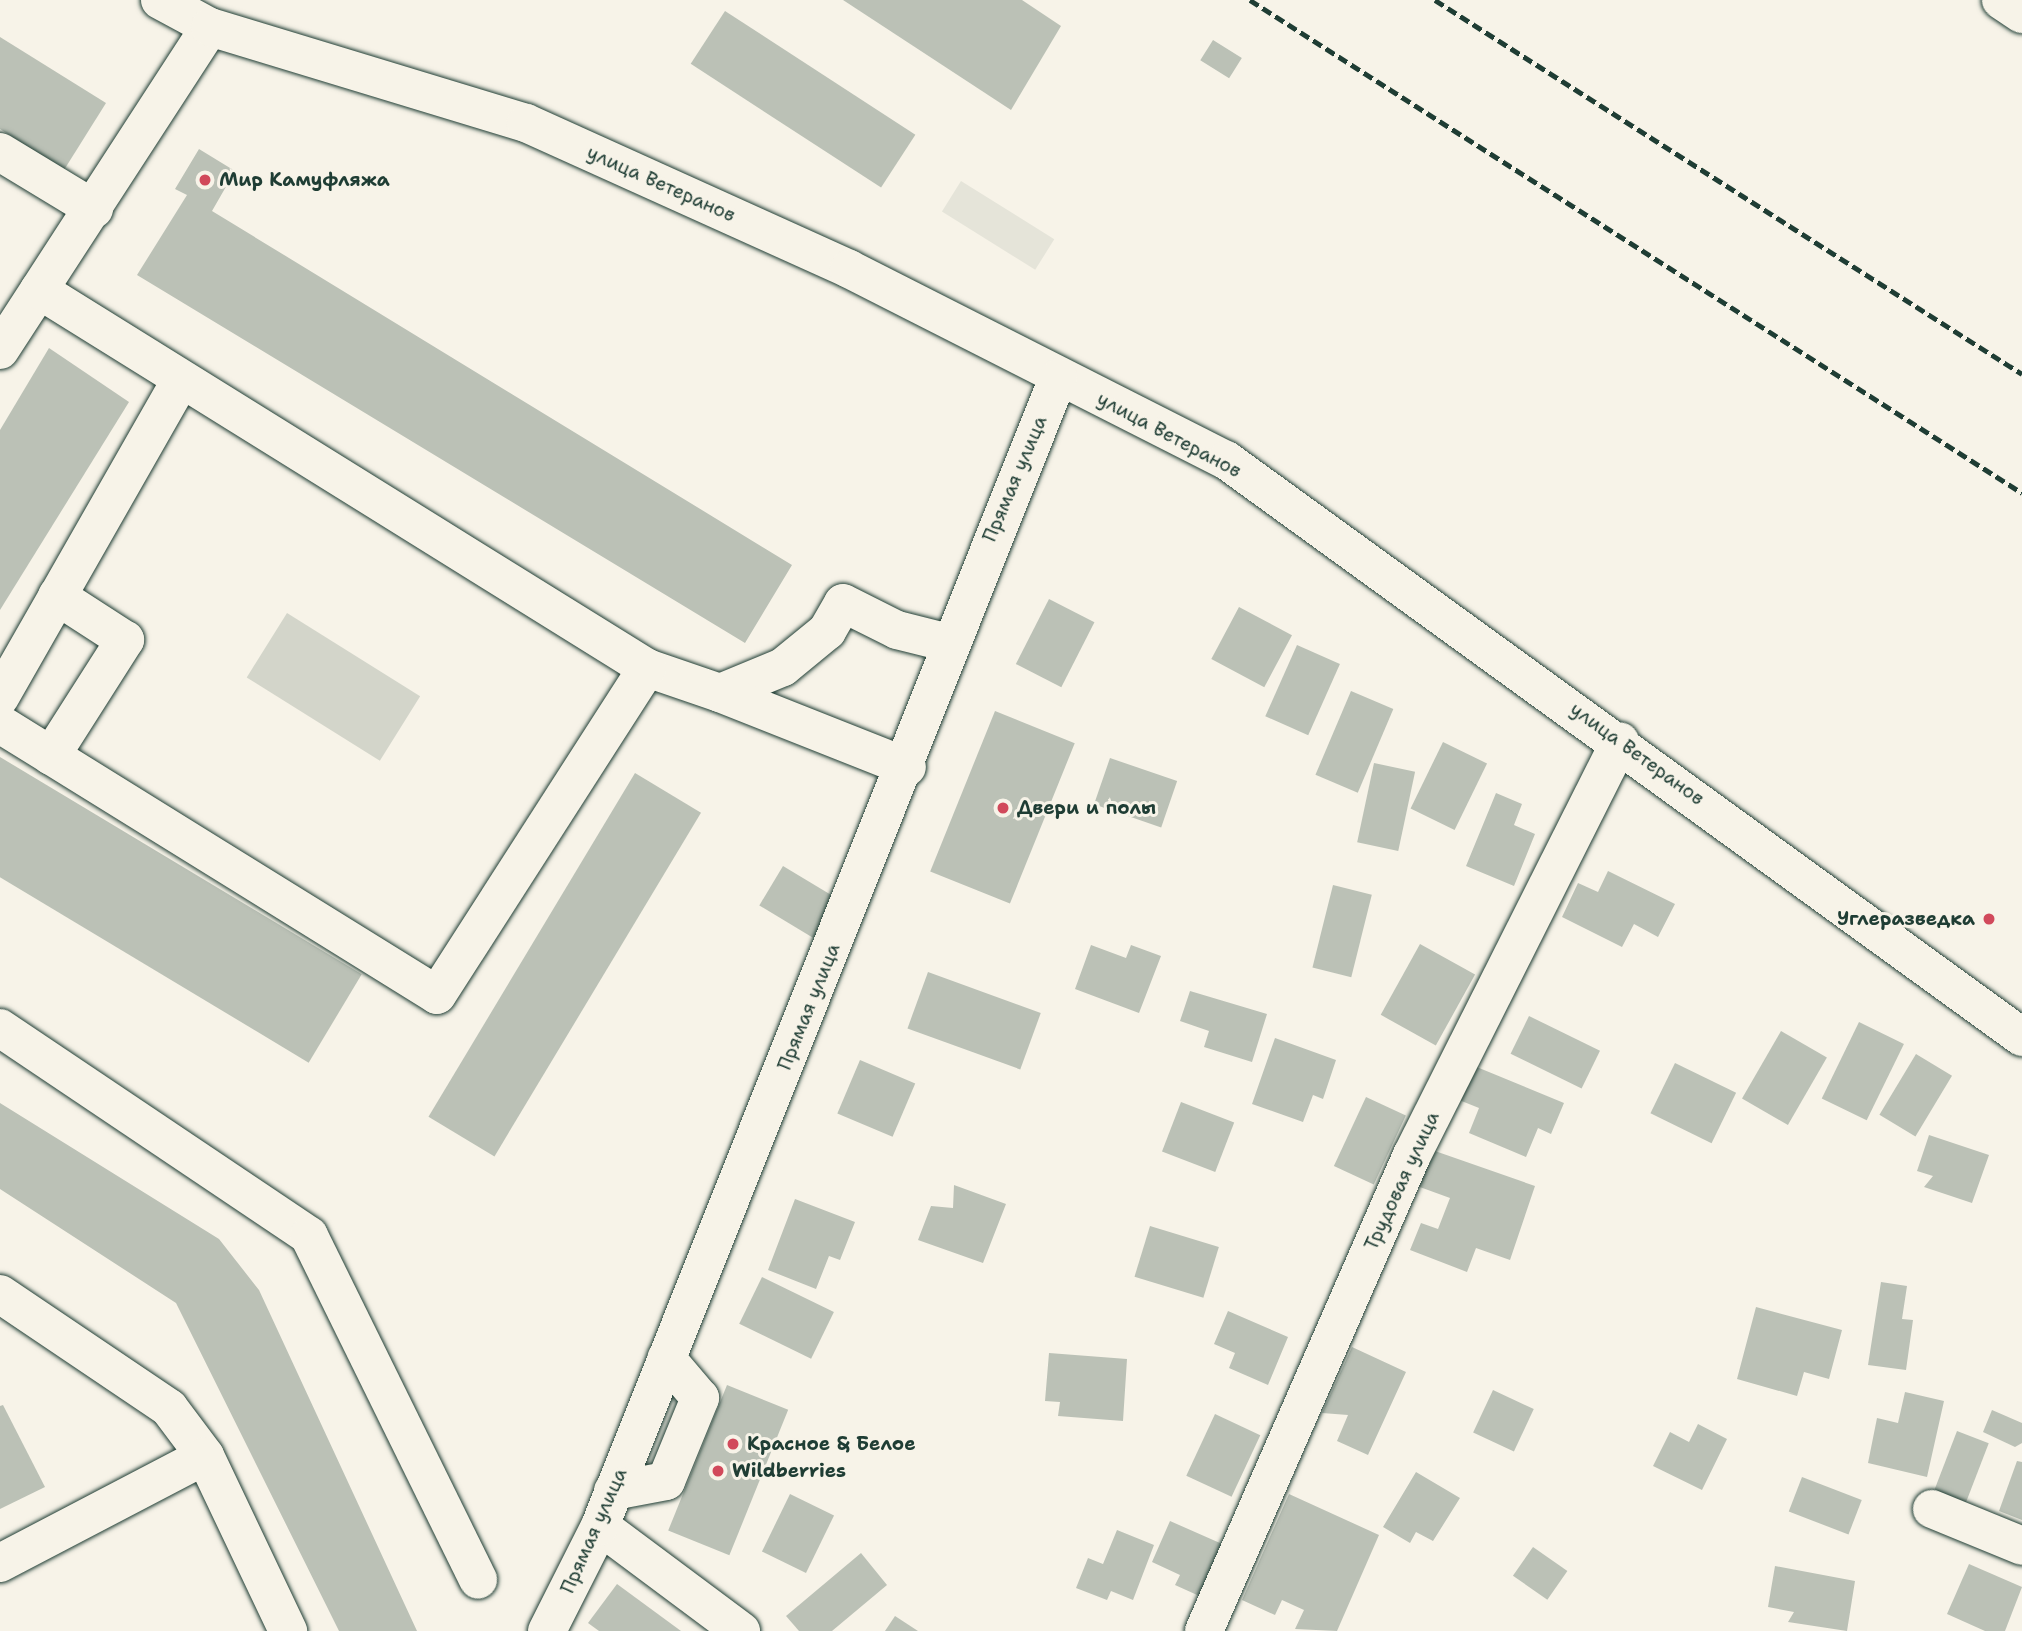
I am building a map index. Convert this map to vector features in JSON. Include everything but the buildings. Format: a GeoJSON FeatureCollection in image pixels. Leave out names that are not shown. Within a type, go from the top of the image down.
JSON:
{"type":"FeatureCollection","features":[{"type":"Feature","properties":{"kind":"main road","name":"улица Ветеранов"},"geometry":{"type":"LineString","coordinates":[[160,0],[210,27],[526,122],[849,269],[1058,378],[1226,460],[1620,741],[2022,1037]]}},
{"type":"Feature","properties":{"kind":"main road"},"geometry":{"type":"LineString","coordinates":[[2001,0],[2022,14]]}},
{"type":"Feature","properties":{"kind":"main road"},"geometry":{"type":"LineString","coordinates":[[0,350],[210,27]]}},
{"type":"Feature","properties":{"kind":"main road"},"geometry":{"type":"LineString","coordinates":[[0,152],[94,209]]}},
{"type":"Feature","properties":{"kind":"main road"},"geometry":{"type":"LineString","coordinates":[[39,289],[180,382],[647,668],[720,693],[907,767]]}},
{"type":"Feature","properties":{"kind":"main road","name":"Прямая улица"},"geometry":{"type":"LineString","coordinates":[[547,1631],[607,1509],[907,767],[949,643],[1058,378]]}},
{"type":"Feature","properties":{"kind":"main road"},"geometry":{"type":"LineString","coordinates":[[0,697],[180,382]]}},
{"type":"Feature","properties":{"kind":"main road"},"geometry":{"type":"LineString","coordinates":[[51,756],[125,640],[57,596]]}},
{"type":"Feature","properties":{"kind":"main road"},"geometry":{"type":"LineString","coordinates":[[720,693],[783,667],[827,631],[843,603],[897,630],[949,643]]}},
{"type":"Feature","properties":{"kind":"main road"},"geometry":{"type":"LineString","coordinates":[[0,724],[437,995],[647,668]]}},
{"type":"Feature","properties":{"kind":"main road","name":"Трудовая улица"},"geometry":{"type":"LineString","coordinates":[[1204,1631],[1412,1156],[1620,741]]}},
{"type":"Feature","properties":{"kind":"main road"},"geometry":{"type":"LineString","coordinates":[[0,1028],[309,1236],[478,1580]]}},
{"type":"Feature","properties":{"kind":"main road"},"geometry":{"type":"LineString","coordinates":[[0,1294],[169,1408],[205,1456],[288,1631]]}},
{"type":"Feature","properties":{"kind":"main road"},"geometry":{"type":"LineString","coordinates":[[0,1563],[205,1456]]}},
{"type":"Feature","properties":{"kind":"main road"},"geometry":{"type":"LineString","coordinates":[[607,1509],[741,1631]]}},
{"type":"Feature","properties":{"kind":"main road"},"geometry":{"type":"LineString","coordinates":[[1932,1509],[2022,1546]]}},
{"type":"Feature","properties":{"kind":"shaded area"},"geometry":{"type":"Polygon","coordinates":[[[961,181],[1054,239],[1035,270],[942,212],[961,181]]]}},
{"type":"Feature","properties":{"kind":"shaded area"},"geometry":{"type":"Polygon","coordinates":[[[287,613],[420,696],[380,761],[247,677],[287,613]]]}},
{"type":"Feature","properties":{"kind":"railway"},"geometry":{"type":"LineString","coordinates":[[1250,0],[2022,493]]}},
{"type":"Feature","properties":{"kind":"railway"},"geometry":{"type":"LineString","coordinates":[[1435,0],[2022,374]]}},
{"type":"Feature","properties":{"kind":"place","name":"Мир Камуфляжа"},"geometry":{"type":"Point","coordinates":[205,180]}},
{"type":"Feature","properties":{"kind":"place","name":"Двери и полы"},"geometry":{"type":"Point","coordinates":[1003,808]}},
{"type":"Feature","properties":{"kind":"place","name":"Углеразведка"},"geometry":{"type":"Point","coordinates":[1989,919]}},
{"type":"Feature","properties":{"kind":"place","name":"Красное & Белое"},"geometry":{"type":"Point","coordinates":[733,1444]}},
{"type":"Feature","properties":{"kind":"place","name":"Wildberries"},"geometry":{"type":"Point","coordinates":[718,1471]}}]}
